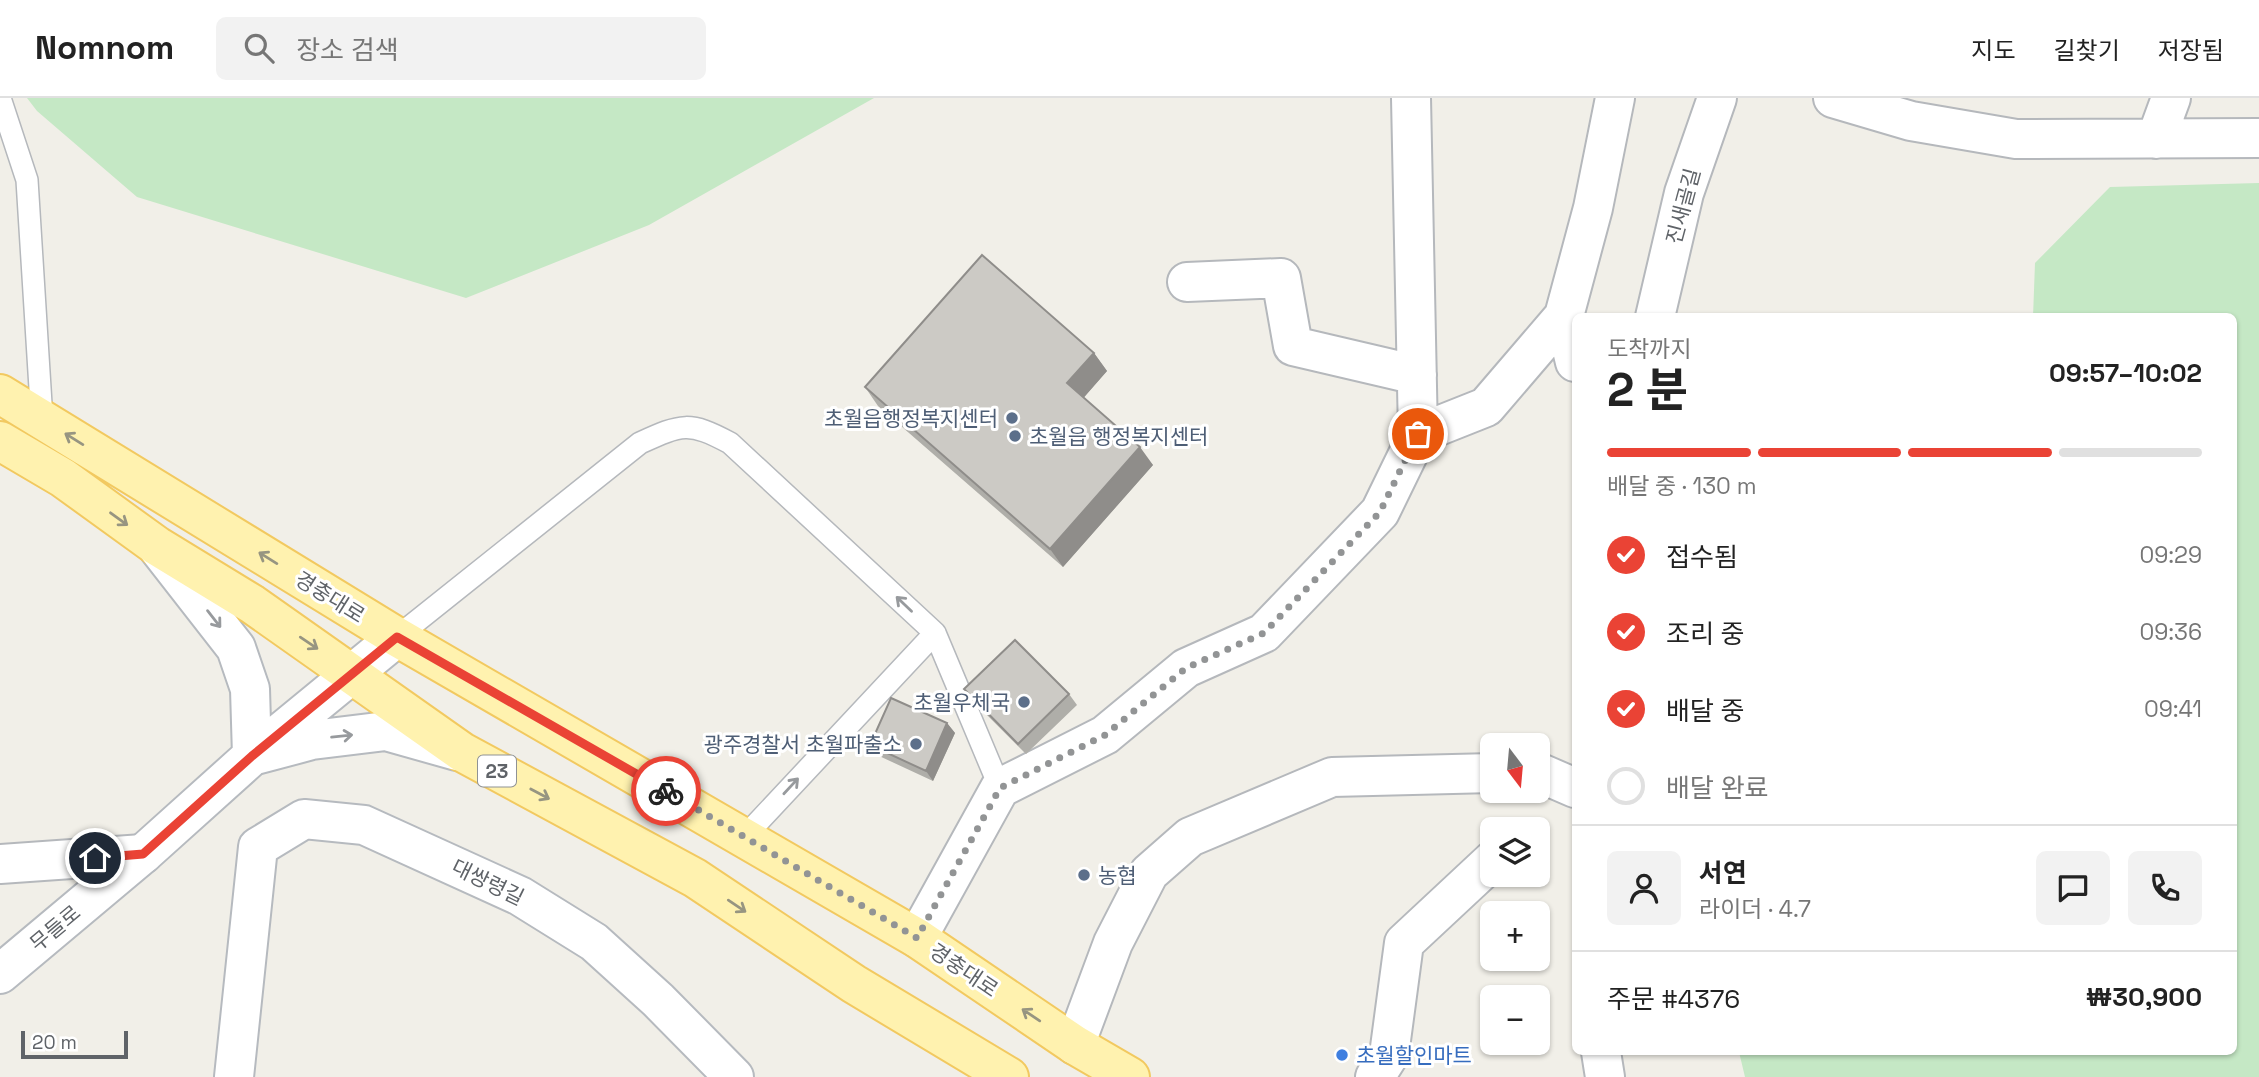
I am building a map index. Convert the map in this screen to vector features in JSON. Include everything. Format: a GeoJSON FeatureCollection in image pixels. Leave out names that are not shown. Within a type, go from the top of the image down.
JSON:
{"type":"FeatureCollection","features":[{"type":"Feature","properties":{"kind":"main road","name":"경충대로"},"geometry":{"type":"LineString","coordinates":[[0,394],[397,637],[745,836],[917,938],[1074,1045],[1130,1077]]}},
{"type":"Feature","properties":{"kind":"main road","name":"23"},"geometry":{"type":"LineString","coordinates":[[0,441],[63,478],[157,546],[252,604],[462,752],[695,878],[853,984],[1009,1077]]}},
{"type":"Feature","properties":{"kind":"street"},"geometry":{"type":"LineString","coordinates":[[917,938],[1000,788],[1105,735],[1186,668],[1264,633],[1380,512],[1418,434],[1411,98]]}},
{"type":"Feature","properties":{"kind":"street"},"geometry":{"type":"LineString","coordinates":[[1418,434],[1486,407],[1564,316],[1593,208],[1615,98]]}},
{"type":"Feature","properties":{"kind":"street"},"geometry":{"type":"LineString","coordinates":[[1833,98],[1912,121],[2016,139],[2259,138]]}},
{"type":"Feature","properties":{"kind":"street"},"geometry":{"type":"LineString","coordinates":[[2156,139],[2171,98]]}},
{"type":"Feature","properties":{"kind":"street","name":"진새골길"},"geometry":{"type":"LineString","coordinates":[[1656,313],[1684,193],[1710,100]]}},
{"type":"Feature","properties":{"kind":"street"},"geometry":{"type":"LineString","coordinates":[[1186,282],[1281,278],[1293,346],[1417,375]]}},
{"type":"Feature","properties":{"kind":"street"},"geometry":{"type":"LineString","coordinates":[[1564,316],[1572,349]]}},
{"type":"Feature","properties":{"kind":"street"},"geometry":{"type":"LineString","coordinates":[[157,546],[236,648],[250,689],[252,756],[312,740],[386,731],[462,752]]}},
{"type":"Feature","properties":{"kind":"street","name":"무들로"},"geometry":{"type":"LineString","coordinates":[[0,974],[143,854],[252,756],[397,637]]}},
{"type":"Feature","properties":{"kind":"street"},"geometry":{"type":"LineString","coordinates":[[1074,1045],[1113,943],[1149,873],[1190,837],[1332,777],[1480,773]]}},
{"type":"Feature","properties":{"kind":"street"},"geometry":{"type":"LineString","coordinates":[[1550,777],[1572,787]]}},
{"type":"Feature","properties":{"kind":"street","name":"대쌍령길"},"geometry":{"type":"LineString","coordinates":[[234,1077],[258,848],[304,820],[364,825],[520,895],[594,942],[658,1000],[734,1077]]}},
{"type":"Feature","properties":{"kind":"street"},"geometry":{"type":"LineString","coordinates":[[0,864],[143,854]]}},
{"type":"Feature","properties":{"kind":"street"},"geometry":{"type":"LineString","coordinates":[[1374,1077],[1389,1055],[1404,943],[1480,872]]}},
{"type":"Feature","properties":{"kind":"street"},"geometry":{"type":"LineString","coordinates":[[1601,1055],[1605,1077]]}},
{"type":"Feature","properties":{"kind":"lane"},"geometry":{"type":"LineString","coordinates":[[0,98],[27,180],[42,420]]}},
{"type":"Feature","properties":{"kind":"lane"},"geometry":{"type":"LineString","coordinates":[[397,637],[640,443],[674,428],[702,428],[730,443],[935,633],[1000,788]]}},
{"type":"Feature","properties":{"kind":"lane"},"geometry":{"type":"LineString","coordinates":[[745,836],[935,633]]}},
{"type":"Feature","properties":{"kind":"green space"},"geometry":{"type":"Polygon","coordinates":[[[27,98],[874,98],[649,225],[466,298],[137,197],[37,111],[27,98]]]}},
{"type":"Feature","properties":{"kind":"green space"},"geometry":{"type":"Polygon","coordinates":[[[2259,183],[2259,1077],[1745,1077],[1740,1055],[2237,1055],[2237,313],[2033,313],[2035,263],[2110,187],[2259,183]]]}},
{"type":"Feature","properties":{"kind":"building","name":"초월읍 행정복지센터"},"geometry":{"type":"Polygon","coordinates":[[[982,255],[1094,353],[1067,383],[1140,447],[1050,549],[865,387],[982,255]]]}},
{"type":"Feature","properties":{"kind":"building","name":"초월우체국"},"geometry":{"type":"Polygon","coordinates":[[[1015,640],[1069,694],[1018,744],[964,689],[1015,640]]]}},
{"type":"Feature","properties":{"kind":"building","name":"광주경찰서 초월파출소"},"geometry":{"type":"Polygon","coordinates":[[[891,698],[947,723],[926,771],[870,745],[891,698]]]}},
{"type":"Feature","properties":{"kind":"way so far"},"geometry":{"type":"LineString","coordinates":[[666,791],[917,938],[1000,788],[1105,735],[1186,668],[1264,633],[1380,512],[1418,434]]}},
{"type":"Feature","properties":{"kind":"place","name":"초월읍행정복지센터"},"geometry":{"type":"Point","coordinates":[1012,418]}},
{"type":"Feature","properties":{"kind":"place","name":"초월읍 행정복지센터"},"geometry":{"type":"Point","coordinates":[1015,436]}},
{"type":"Feature","properties":{"kind":"place","name":"초월우체국"},"geometry":{"type":"Point","coordinates":[1024,702]}},
{"type":"Feature","properties":{"kind":"place","name":"광주경찰서 초월파출소"},"geometry":{"type":"Point","coordinates":[916,744]}},
{"type":"Feature","properties":{"kind":"place","name":"농협"},"geometry":{"type":"Point","coordinates":[1084,875]}},
{"type":"Feature","properties":{"kind":"place","name":"초월할인마트"},"geometry":{"type":"Point","coordinates":[1342,1055]}},
{"type":"Feature","properties":{"kind":"route"},"geometry":{"type":"LineString","coordinates":[[95,858],[143,854],[252,756],[397,637],[666,791]]}}]}
